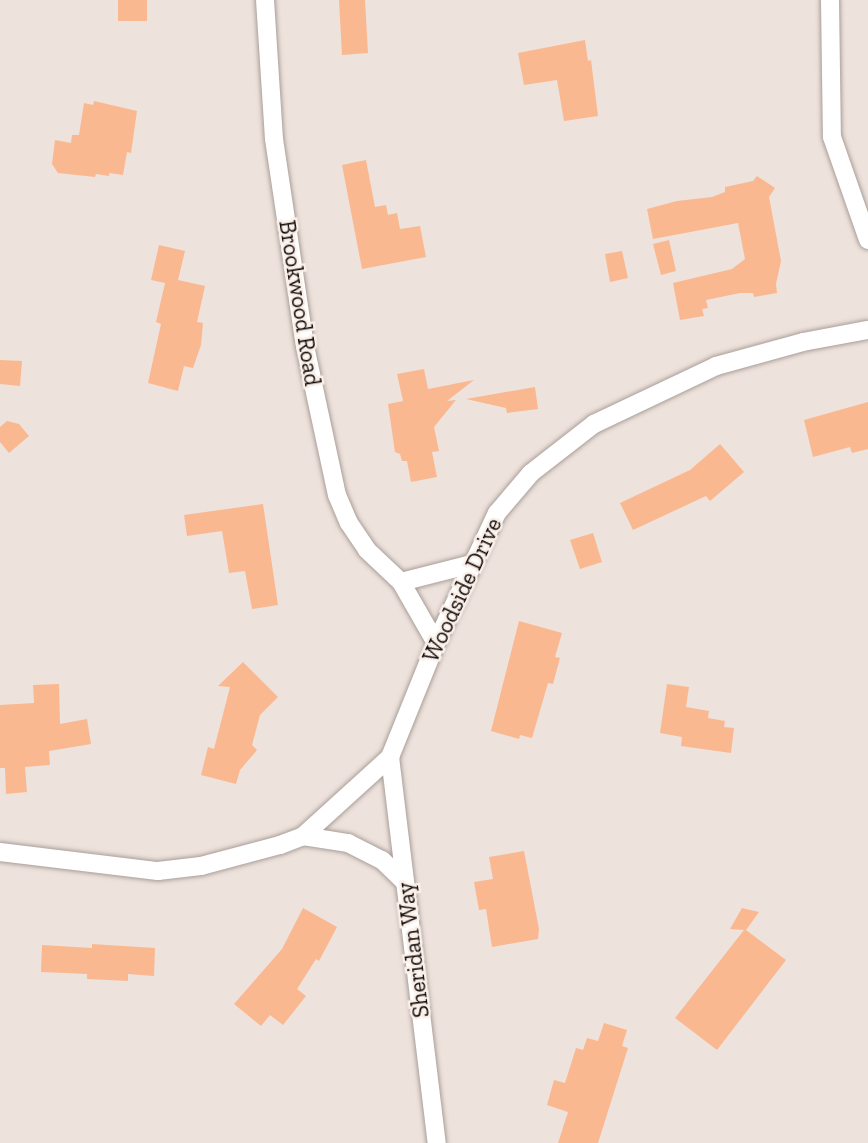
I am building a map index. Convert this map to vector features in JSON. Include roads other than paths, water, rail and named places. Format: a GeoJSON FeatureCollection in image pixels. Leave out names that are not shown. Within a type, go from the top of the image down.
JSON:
{"type":"FeatureCollection","features":[{"type":"Feature","properties":{"kind":"street","name":"Brookwood Road"},"geometry":{"type":"LineString","coordinates":[[265,0],[274,139],[305,345],[337,495],[349,523],[367,550],[401,582],[436,643]]}},
{"type":"Feature","properties":{"kind":"street"},"geometry":{"type":"LineString","coordinates":[[830,0],[832,137],[868,240]]}},
{"type":"Feature","properties":{"kind":"street","name":"Woodside Drive"},"geometry":{"type":"LineString","coordinates":[[0,852],[158,871],[201,866],[280,845],[303,836],[390,757],[436,643],[497,513],[531,473],[594,424],[716,366],[803,342],[868,330]]}},
{"type":"Feature","properties":{"kind":"street"},"geometry":{"type":"LineString","coordinates":[[401,582],[472,564]]}},
{"type":"Feature","properties":{"kind":"street","name":"Sheridan Way"},"geometry":{"type":"LineString","coordinates":[[390,757],[437,1143]]}},
{"type":"Feature","properties":{"kind":"street","name":"Woodside Drive"},"geometry":{"type":"LineString","coordinates":[[303,836],[348,843],[382,860],[405,882]]}}]}
